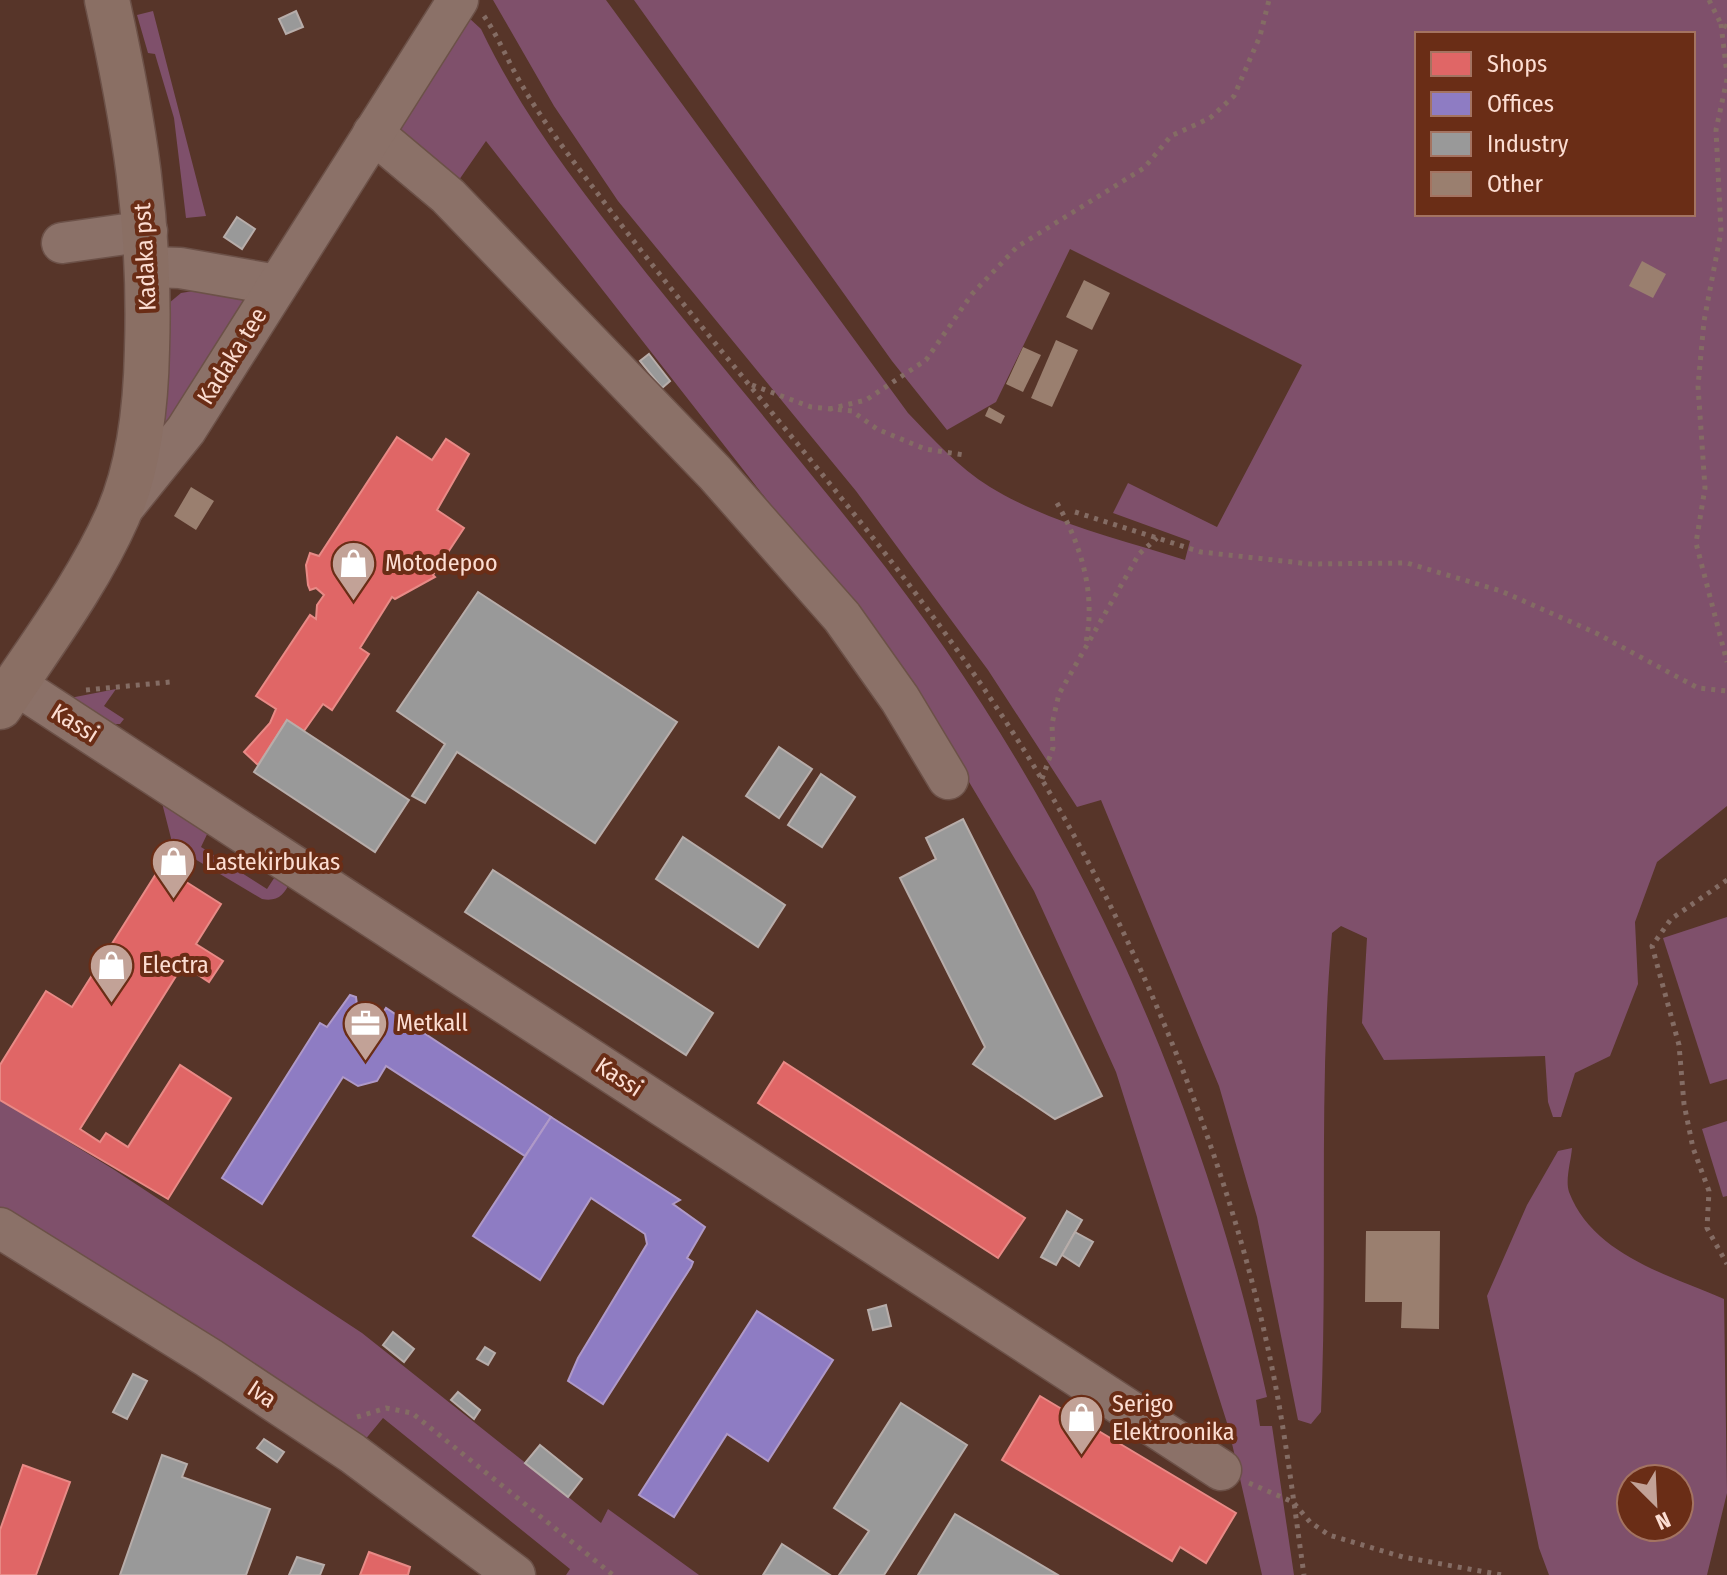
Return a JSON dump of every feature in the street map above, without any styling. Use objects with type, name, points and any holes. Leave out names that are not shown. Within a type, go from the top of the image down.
[{"type":"main road","name":"Kadaka pst","points":[[107,0],[131,105],[148,249],[146,388],[136,454],[118,514]]},
{"type":"main road","name":"Kadaka tee","points":[[8,685],[76,592],[118,514]]},
{"type":"street","name":"Kadaka tee","points":[[118,514],[186,430],[458,0]]},
{"type":"street","points":[[373,133],[448,196],[725,484],[842,617],[900,699],[948,779]]},
{"type":"street","points":[[62,243],[148,249],[180,268],[277,285]]},
{"type":"street","name":"Kassi","points":[[8,685],[1221,1470]]},
{"type":"street","name":"Iva","points":[[0,1228],[352,1453],[515,1575]]},
{"type":"path","points":[[829,409],[866,400],[926,360],[972,294],[1017,247],[1144,168],[1171,136],[1210,118],[1234,96],[1260,36],[1269,0]]},
{"type":"path","points":[[1709,0],[1724,26],[1727,76],[1716,130],[1721,232],[1704,321],[1698,386],[1705,488],[1696,543],[1727,662]]},
{"type":"path","points":[[750,384],[799,403],[852,411],[877,429],[925,449],[964,455]]},
{"type":"path","points":[[1057,503],[1074,537],[1084,571],[1090,602],[1085,647]]},
{"type":"path","points":[[1075,512],[1201,552],[1310,564],[1407,563],[1501,591],[1596,633],[1698,688],[1727,691]]},
{"type":"path","points":[[1042,779],[1053,748],[1052,724],[1059,694],[1139,554],[1157,538]]},
{"type":"path","points":[[71,691],[170,682]]},
{"type":"path","points":[[1727,880],[1671,919],[1652,946],[1679,1045],[1684,1104],[1693,1148],[1709,1191],[1707,1228],[1727,1264]]},
{"type":"path","points":[[313,1428],[386,1408],[412,1413],[613,1575]]},
{"type":"path","points":[[1221,1470],[1293,1502],[1310,1522],[1329,1535],[1403,1557],[1502,1575]]},
{"type":"shaded area","points":[[493,0],[606,0],[908,413],[946,452],[990,487],[1036,511],[1185,560],[1190,541],[1113,513],[1128,483],[1217,527],[1302,365],[1070,249],[996,402],[947,430],[892,361],[634,0],[1727,0],[1727,806],[1657,862],[1635,922],[1638,984],[1610,1056],[1575,1073],[1561,1117],[1553,1117],[1548,1102],[1545,1056],[1384,1060],[1362,1023],[1367,938],[1341,926],[1332,933],[1325,1052],[1321,1412],[1311,1424],[1298,1420],[1257,1217],[1219,1086],[1101,800],[1077,807],[988,670],[856,491],[618,201],[554,106]]},
{"type":"shaded area","points":[[153,11],[206,216],[186,218],[174,118],[155,54],[148,53],[137,15]]},
{"type":"shaded area","points":[[468,17],[481,29],[517,95],[579,186],[865,541],[936,637],[1002,736],[1062,839],[1116,946],[1163,1055],[1204,1167],[1239,1281],[1267,1397],[1256,1400],[1260,1426],[1272,1426],[1294,1575],[1262,1575],[1228,1426],[1116,1072],[1034,891],[950,750],[814,560],[486,141],[452,190],[395,130]]},
{"type":"shaded area","points":[[199,290],[241,298],[244,305],[172,425],[161,427],[169,303],[181,293]]},
{"type":"shaded area","points":[[116,689],[104,706],[124,719],[120,724],[102,724],[70,698]]},
{"type":"shaded area","points":[[160,795],[211,826],[201,847],[267,889],[280,869],[290,881],[283,894],[262,899],[173,846]]},
{"type":"shaded area","points":[[1727,917],[1727,1079],[1710,1084],[1663,938]]},
{"type":"shaded area","points":[[0,1100],[113,1169],[362,1333],[601,1523],[608,1509],[699,1575],[566,1575],[570,1569],[383,1418],[364,1441],[0,1212]]},
{"type":"shaded area","points":[[1727,1121],[1727,1196],[1723,1197],[1702,1129]]},
{"type":"shaded area","points":[[1572,1148],[1569,1192],[1580,1214],[1596,1232],[1635,1260],[1724,1299],[1727,1493],[1707,1575],[1549,1575],[1539,1548],[1487,1296],[1527,1205],[1558,1151]]},
{"type":"building: Shops","name":"Motodepoo","points":[[397,437],[432,460],[446,439],[469,454],[437,510],[464,528],[433,575],[435,577],[395,599],[392,597],[360,648],[369,654],[332,710],[323,704],[304,731],[287,720],[258,765],[244,752],[270,723],[276,709],[256,696],[310,615],[316,619],[317,605],[324,595],[316,588],[310,590],[308,585],[306,565],[310,553],[319,556]]},
{"type":"building: Shops","points":[[161,866],[221,904],[196,944],[223,961],[209,982],[183,965],[80,1129],[100,1142],[106,1133],[128,1147],[180,1065],[231,1098],[168,1199],[0,1100],[0,1065],[46,991],[72,1007]]},
{"type":"building: Shops","points":[[784,1062],[1025,1218],[998,1258],[758,1103]]},
{"type":"building: Shops","points":[[1040,1396],[1236,1513],[1206,1563],[1180,1547],[1172,1561],[1002,1460]]},
{"type":"building: Shops","points":[[23,1465],[70,1482],[36,1575],[0,1575],[0,1530]]},
{"type":"building: Shops","points":[[369,1552],[410,1567],[408,1575],[360,1575]]},
{"type":"building: Offices","points":[[350,995],[356,997],[357,1005],[364,1003],[382,1014],[386,1008],[551,1117],[525,1156],[386,1066],[377,1081],[358,1086],[343,1077],[262,1204],[222,1178],[320,1023],[327,1027]]},
{"type":"building: Offices","points":[[551,1117],[680,1200],[673,1204],[705,1227],[687,1258],[693,1262],[691,1267],[603,1404],[568,1381],[578,1358],[647,1244],[645,1234],[591,1198],[540,1280],[473,1236]]},
{"type":"building: Offices","points":[[757,1311],[833,1360],[768,1461],[727,1434],[674,1517],[639,1495]]},
{"type":"building: Industry","points":[[296,11],[303,27],[286,34],[279,19]]},
{"type":"building: Industry","points":[[237,217],[255,229],[242,249],[224,237]]},
{"type":"building: Industry","points":[[649,354],[670,381],[662,388],[640,361]]},
{"type":"building: Industry","points":[[478,592],[677,722],[595,843],[457,752],[425,803],[412,796],[445,744],[397,711]]},
{"type":"building: Industry","points":[[287,720],[409,800],[375,852],[254,772]]},
{"type":"building: Industry","points":[[779,747],[812,769],[779,818],[746,796]]},
{"type":"building: Industry","points":[[821,774],[855,797],[822,847],[788,825]]},
{"type":"building: Industry","points":[[963,819],[1102,1096],[1055,1119],[973,1064],[985,1047],[900,878],[936,859],[926,838]]},
{"type":"building: Industry","points":[[683,837],[785,905],[758,947],[656,879]]},
{"type":"building: Industry","points":[[493,870],[713,1013],[686,1055],[465,912]]},
{"type":"building: Industry","points":[[1067,1211],[1082,1220],[1056,1265],[1041,1257]]},
{"type":"building: Industry","points":[[1075,1232],[1093,1242],[1079,1266],[1062,1255]]},
{"type":"building: Industry","points":[[886,1305],[891,1326],[873,1330],[868,1310]]},
{"type":"building: Industry","points":[[393,1332],[414,1349],[404,1362],[383,1345]]},
{"type":"building: Industry","points":[[485,1347],[495,1353],[488,1365],[477,1359]]},
{"type":"building: Industry","points":[[133,1374],[147,1381],[127,1419],[113,1412]]},
{"type":"building: Industry","points":[[458,1392],[480,1410],[474,1419],[451,1400]]},
{"type":"building: Industry","points":[[901,1403],[967,1445],[884,1575],[839,1575],[869,1531],[834,1508]]},
{"type":"building: Industry","points":[[264,1439],[284,1452],[277,1462],[257,1448]]},
{"type":"building: Industry","points":[[540,1445],[582,1479],[568,1497],[525,1463]]},
{"type":"building: Industry","points":[[162,1455],[187,1464],[182,1477],[270,1509],[246,1575],[120,1575]]},
{"type":"building: Industry","points":[[955,1514],[1058,1575],[918,1575]]},
{"type":"building: Industry","points":[[782,1544],[830,1575],[763,1575]]},
{"type":"building: Industry","points":[[297,1557],[324,1565],[320,1575],[289,1575]]},
{"type":"building: Other","points":[[1642,261],[1666,274],[1653,298],[1629,286]]},
{"type":"building: Other","points":[[1084,280],[1110,293],[1092,330],[1066,317]]},
{"type":"building: Other","points":[[1056,340],[1078,350],[1052,407],[1031,398]]},
{"type":"building: Other","points":[[1023,347],[1041,355],[1023,392],[1006,384]]},
{"type":"building: Other","points":[[989,407],[1005,416],[1001,424],[985,416]]},
{"type":"building: Other","points":[[191,487],[214,501],[196,530],[174,516]]},
{"type":"building: Other","points":[[1366,1231],[1440,1231],[1439,1329],[1401,1328],[1402,1302],[1365,1302]]},
{"type":"place","name":"Motodepoo","points":[[354,602]]},
{"type":"place","name":"Lastekirbukas","points":[[174,901]]},
{"type":"place","name":"Electra","points":[[111,1004]]},
{"type":"place","name":"Metkall","points":[[365,1062]]},
{"type":"place","name":"Serigo Elektroonika","points":[[1081,1457]]}]
